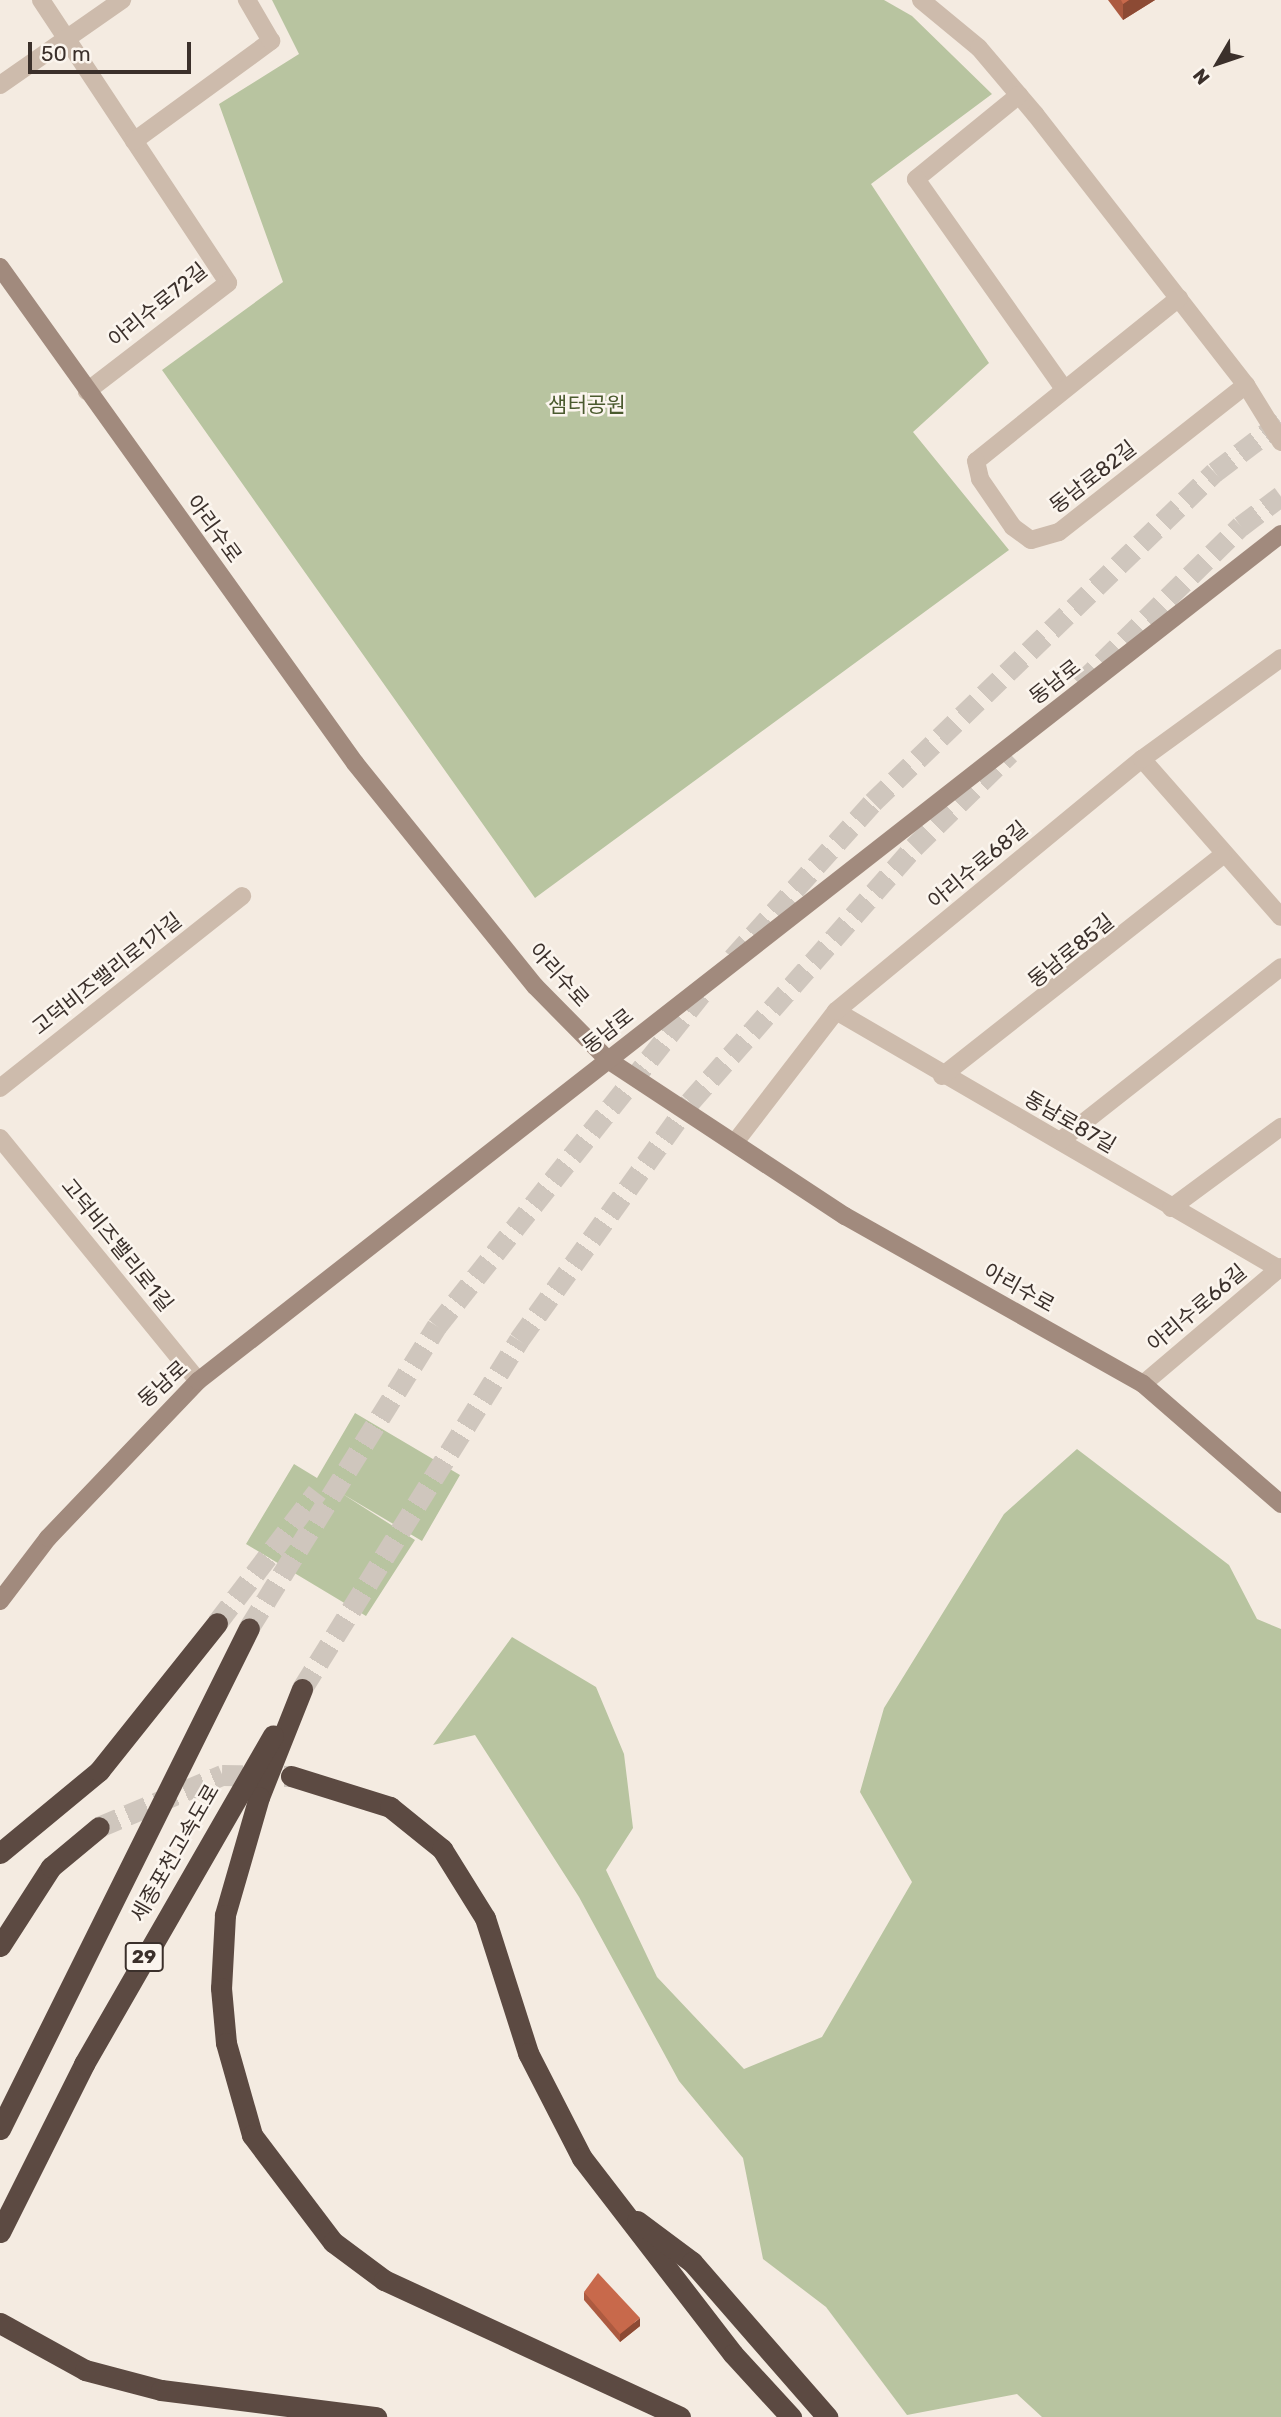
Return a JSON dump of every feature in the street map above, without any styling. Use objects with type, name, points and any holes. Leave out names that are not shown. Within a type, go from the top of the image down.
[{"type":"highway","points":[[0,1853],[99,1771],[217,1623]]},
{"type":"highway","name":"세종포천고속도로","points":[[0,2130],[248,1628]]},
{"type":"highway","name":"세종포천고속도로","points":[[0,2232],[91,2053],[302,1689],[259,1797],[225,1915],[226,2043],[252,2135],[325,2233],[384,2280],[680,2417]]},
{"type":"highway","points":[[291,1776],[390,1807],[442,1849],[485,1918],[528,2053],[583,2158],[617,2206],[791,2417]]},
{"type":"highway","points":[[0,1946],[51,1867],[99,1827]]},
{"type":"highway","points":[[617,2206],[692,2262],[827,2417]]},
{"type":"highway","points":[[0,2323],[85,2370],[161,2390],[376,2417]]},
{"type":"main road","name":"아리수로","points":[[0,267],[355,763],[535,986],[608,1060],[736,1141],[845,1216],[1143,1384],[1281,1504]]},
{"type":"main road","name":"동남로","points":[[0,1601],[48,1538],[198,1381],[1281,534]]},
{"type":"street","name":"아리수로72길","points":[[41,0],[228,284],[87,391]]},
{"type":"street","points":[[0,85],[122,0]]},
{"type":"street","points":[[134,141],[271,41],[247,0]]},
{"type":"street","points":[[921,0],[946,15],[1019,95],[1246,385],[1281,442]]},
{"type":"street","points":[[1019,95],[916,179],[1064,390]]},
{"type":"street","name":"동남로82길","points":[[1179,298],[976,461],[980,479],[1013,527],[1031,540],[1059,532],[1246,385]]},
{"type":"street","name":"아리수로68길","points":[[736,1141],[836,1012],[1142,759],[1277,668]]},
{"type":"street","points":[[1142,759],[1223,855],[1281,917]]},
{"type":"street","name":"동남로85길","points":[[942,1076],[1055,994],[1223,855]]},
{"type":"street","name":"고덕비즈밸리로1가길","points":[[0,1088],[242,896]]},
{"type":"street","points":[[1060,1141],[1281,967]]},
{"type":"street","name":"동남로87길","points":[[836,1012],[942,1076],[1280,1268]]},
{"type":"street","points":[[1171,1208],[1281,1127]]},
{"type":"street","name":"고덕비즈밸리로1길","points":[[0,1138],[198,1381]]},
{"type":"street","name":"아리수로66길","points":[[1143,1384],[1280,1268]]},
{"type":"green space","name":"샘터공원","points":[[272,0],[884,0],[912,16],[992,94],[871,184],[989,363],[913,432],[1009,550],[535,898],[162,370],[283,282],[219,104],[299,54]]},
{"type":"green space","points":[[355,1413],[460,1475],[422,1541],[341,1493],[415,1540],[366,1616],[246,1544],[294,1464],[317,1478]]},
{"type":"green space","points":[[1077,1449],[1229,1565],[1257,1619],[1281,1629],[1281,2417],[1042,2417],[1017,2394],[907,2415],[826,2307],[763,2259],[743,2158],[679,2081],[579,1897],[475,1735],[433,1745],[512,1637],[596,1687],[624,1754],[633,1828],[606,1870],[657,1977],[744,2069],[822,2037],[912,1882],[860,1792],[884,1708],[1004,1514]]},
{"type":"building","points":[[598,2273],[640,2318],[620,2334],[584,2292]]},
{"type":"tunnel","points":[[733,958],[873,802],[1215,472],[1281,422]]},
{"type":"tunnel","points":[[1080,684],[1241,526],[1281,496]]},
{"type":"tunnel","points":[[302,1689],[519,1340],[690,1102],[914,847],[1010,753]]},
{"type":"tunnel","points":[[249,1628],[437,1326],[704,990]]},
{"type":"tunnel","points":[[217,1623],[317,1492]]},
{"type":"tunnel","points":[[99,1827],[222,1775],[291,1776]]}]
